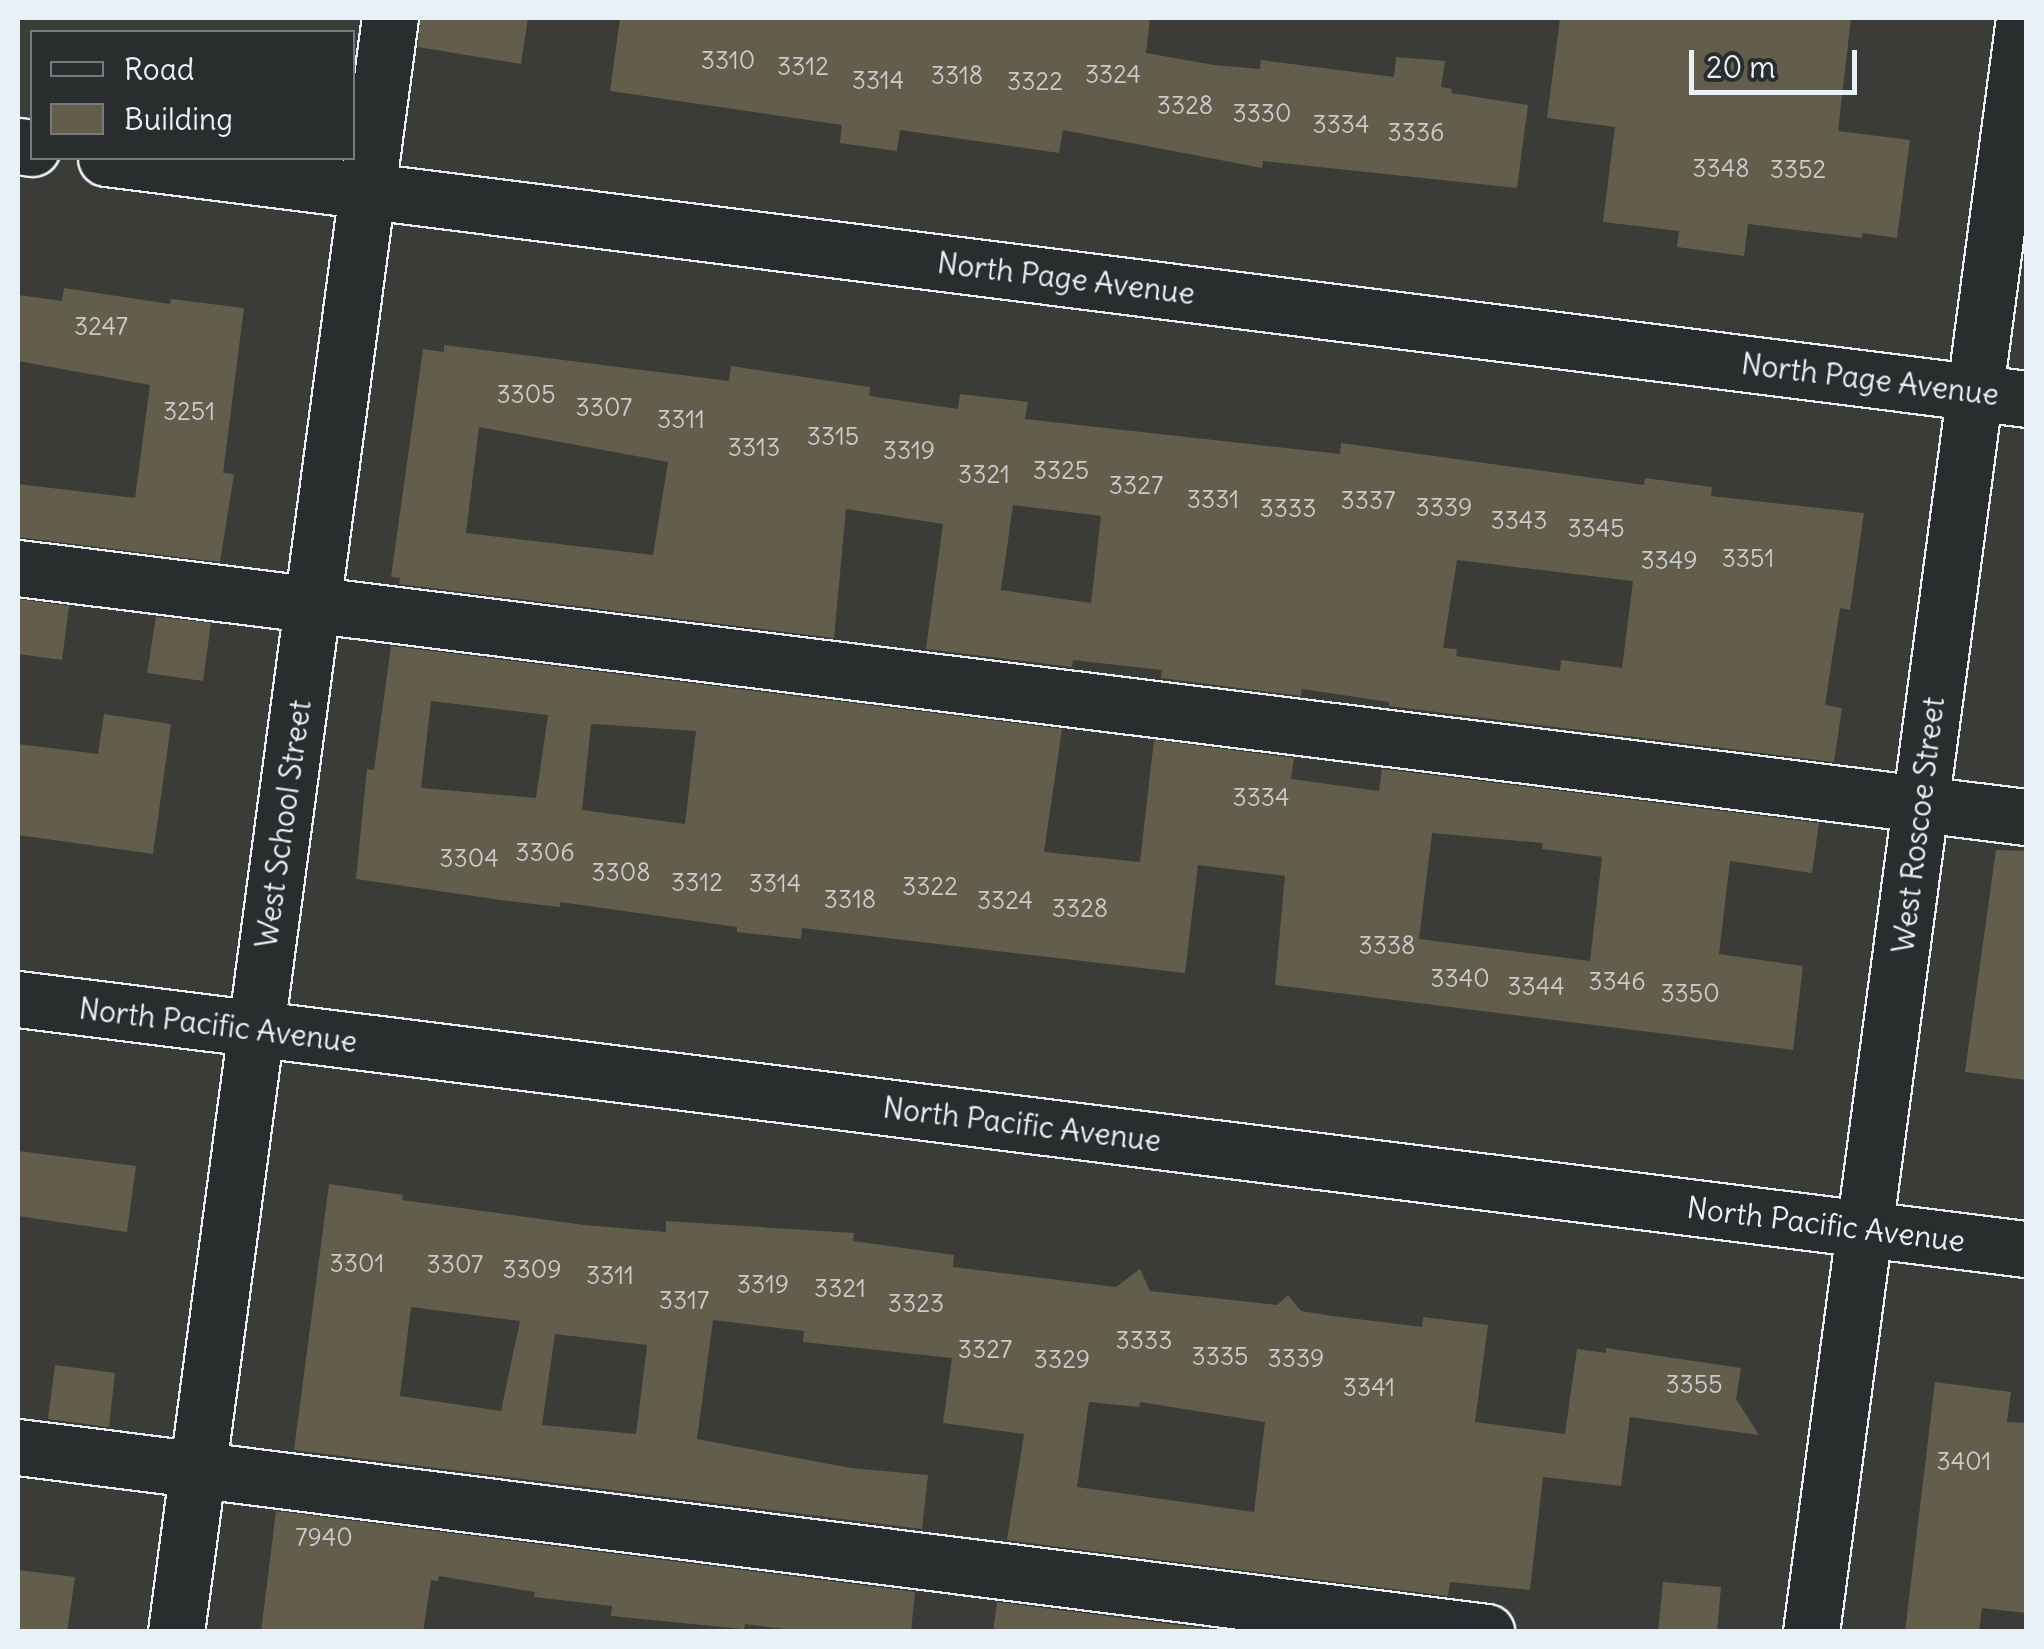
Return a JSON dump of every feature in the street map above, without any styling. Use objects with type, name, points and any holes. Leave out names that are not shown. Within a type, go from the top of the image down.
[{"type":"street","name":"West School Street","points":[[176,1632],[390,18]]},
{"type":"street","name":"West Roscoe Street","points":[[1811,1632],[1920,804],[2000,396],[2024,18]]},
{"type":"street","name":"North Page Avenue","points":[[122,160],[2000,396]]},
{"type":"street","points":[[18,568],[2026,817]]},
{"type":"street","name":"North Pacific Avenue","points":[[18,1000],[2026,1249]]},
{"type":"street","points":[[18,1447],[1486,1632]]},
{"type":"building","points":[[420,18],[528,18],[521,64],[418,47]]},
{"type":"building","points":[[620,18],[1150,18],[1146,53],[1214,65],[1260,69],[1261,60],[1394,77],[1396,57],[1445,61],[1441,87],[1452,89],[1451,93],[1528,105],[1517,188],[1263,161],[1262,168],[1063,130],[1059,153],[900,130],[897,151],[840,143],[842,125],[610,91]]},
{"type":"building","points":[[1560,18],[1851,18],[1838,131],[1910,140],[1897,238],[1863,233],[1862,238],[1748,224],[1744,256],[1677,247],[1679,231],[1603,222],[1615,127],[1547,118]]},
{"type":"building","points":[[64,288],[170,304],[171,299],[244,308],[223,473],[234,474],[220,562],[18,537],[18,484],[135,498],[150,385],[18,361],[18,295],[62,301]]},
{"type":"building","points":[[444,345],[729,381],[731,366],[870,387],[869,396],[958,409],[960,394],[1028,402],[1025,419],[1340,454],[1341,443],[1644,485],[1645,478],[1712,487],[1711,496],[1864,513],[1850,610],[1840,608],[1825,705],[1842,708],[1834,762],[1389,706],[1389,702],[1302,689],[1301,696],[1161,678],[1162,670],[1073,660],[1072,667],[926,649],[943,524],[846,509],[834,638],[399,584],[400,578],[391,577],[423,349],[444,352]],"holes":[[[479,427],[668,462],[653,555],[466,533]],[[1013,505],[1101,516],[1091,603],[1001,590]],[[1457,560],[1633,581],[1622,668],[1561,660],[1560,671],[1456,656],[1457,649],[1443,648]]]},
{"type":"building","points":[[18,599],[69,606],[62,660],[18,654]]},
{"type":"building","points":[[156,617],[211,623],[203,681],[147,673]]},
{"type":"building","points":[[391,646],[1062,729],[1044,852],[1140,862],[1154,740],[1294,758],[1291,779],[1379,791],[1382,769],[1819,823],[1812,873],[1730,861],[1719,954],[1803,966],[1793,1050],[1275,985],[1285,876],[1198,865],[1185,973],[802,928],[801,939],[737,932],[737,927],[560,902],[560,907],[356,879],[367,769],[374,770]],"holes":[[[431,701],[548,715],[536,798],[421,788]],[[591,725],[696,731],[685,824],[582,810]],[[1432,833],[1543,843],[1542,849],[1602,857],[1590,961],[1419,939]]]},
{"type":"building","points":[[104,714],[171,724],[153,854],[18,835],[18,744],[98,754]]},
{"type":"building","points":[[1996,850],[2026,851],[2026,1080],[1965,1072]]},
{"type":"building","points":[[18,1151],[136,1166],[127,1232],[18,1216]]},
{"type":"building","points":[[329,1184],[403,1195],[402,1200],[584,1225],[666,1232],[666,1221],[854,1233],[853,1241],[954,1255],[953,1267],[1116,1287],[1140,1269],[1150,1291],[1277,1305],[1288,1295],[1301,1311],[1333,1316],[1422,1327],[1423,1317],[1488,1325],[1475,1422],[1565,1434],[1577,1349],[1606,1353],[1606,1348],[1741,1368],[1736,1399],[1759,1435],[1630,1417],[1621,1486],[1543,1477],[1530,1590],[1450,1582],[1448,1596],[1007,1540],[1024,1434],[943,1423],[952,1358],[803,1342],[804,1331],[713,1320],[697,1439],[850,1468],[928,1475],[922,1529],[294,1450]],"holes":[[[411,1307],[520,1321],[501,1411],[400,1396]],[[555,1334],[647,1345],[636,1434],[542,1425]],[[1089,1402],[1139,1407],[1140,1402],[1265,1422],[1254,1512],[1077,1487]]]},
{"type":"building","points":[[55,1365],[115,1373],[109,1427],[48,1419]]},
{"type":"building","points":[[1935,1382],[2011,1392],[2007,1422],[2026,1423],[2026,1613],[1982,1608],[1979,1632],[1905,1632]]},
{"type":"building","points":[[276,1511],[915,1592],[911,1632],[809,1632],[745,1624],[744,1629],[611,1616],[612,1606],[534,1597],[535,1592],[439,1576],[438,1581],[431,1580],[423,1632],[261,1632]]},
{"type":"building","points":[[18,1570],[75,1577],[67,1632],[18,1632]]},
{"type":"building","points":[[1663,1582],[1721,1587],[1717,1632],[1658,1632]]},
{"type":"building","points":[[997,1602],[1232,1632],[993,1632]]}]
